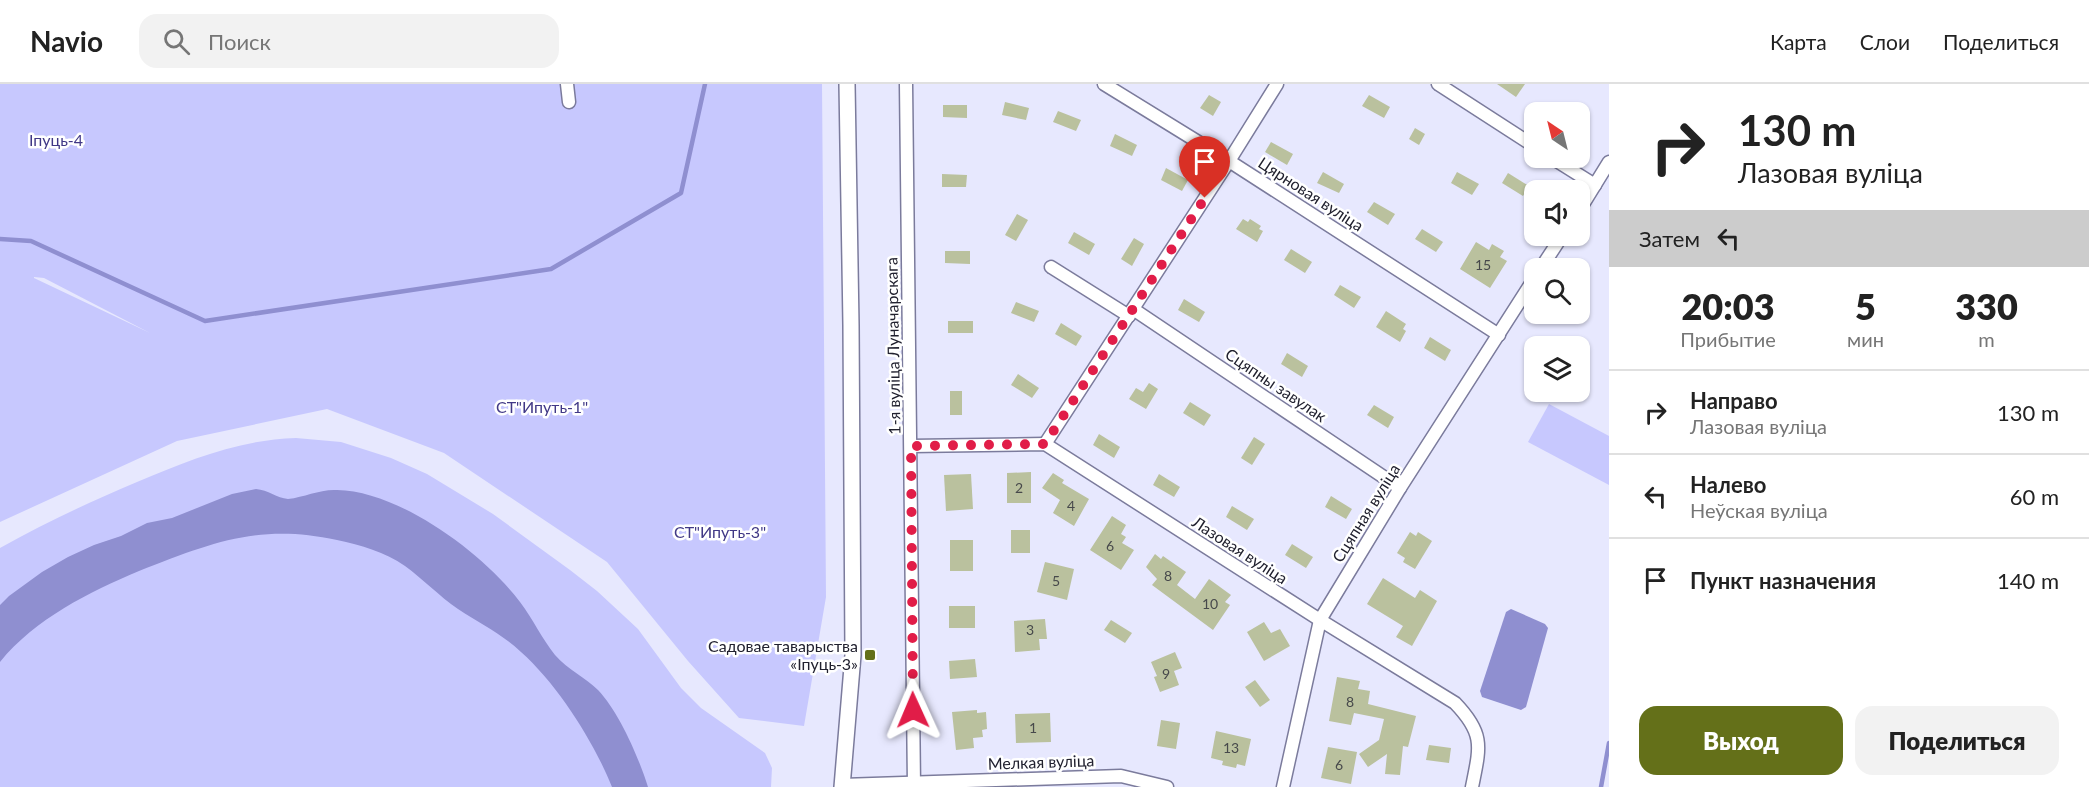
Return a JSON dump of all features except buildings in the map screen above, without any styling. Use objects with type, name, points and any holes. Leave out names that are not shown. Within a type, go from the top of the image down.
[{"type":"street","points":[[567,84],[569,102]]},
{"type":"street","points":[[842,786],[853,655],[847,84]]},
{"type":"street","name":"1-я вуліца Луначарскага","points":[[906,84],[914,785]]},
{"type":"street","name":"Цярновая вуліца","points":[[1104,84],[1229,161],[1499,335]]},
{"type":"street","points":[[911,446],[1045,444],[1277,84]]},
{"type":"street","points":[[1438,84],[1524,140]]},
{"type":"street","points":[[1590,192],[1609,162]]},
{"type":"street","points":[[1568,168],[1594,185]]},
{"type":"street","name":"Сцяпны завулак","points":[[1051,267],[1131,313],[1400,488]]},
{"type":"street","name":"Сцяпная вуліца","points":[[1283,787],[1320,620],[1400,488],[1524,295]]},
{"type":"street","name":"Лазовая вуліца","points":[[1045,444],[1320,620],[1455,703],[1469,718],[1476,732],[1478,746],[1472,787]]},
{"type":"street","name":"Мелкая вуліца","points":[[842,786],[1121,776],[1167,787]]},
{"type":"green space","points":[[0,84],[822,84],[826,597],[804,726],[739,718],[688,661],[607,562],[444,453],[327,409],[177,441],[0,522]],"holes":[[[34,277],[44,278],[150,333]]]},
{"type":"green space","points":[[1549,404],[1609,436],[1609,485],[1528,442]]},
{"type":"green space","points":[[296,438],[341,442],[391,458],[427,474],[493,514],[570,570],[597,591],[638,629],[681,688],[701,708],[765,753],[772,768],[771,787],[0,787],[0,548],[85,505],[195,459],[234,447]]},
{"type":"shaded area","points":[[256,489],[288,499],[331,490],[361,493],[387,501],[413,513],[439,528],[463,546],[504,583],[525,609],[555,655],[593,685],[606,699],[628,736],[648,787],[612,787],[574,715],[535,665],[514,646],[451,604],[397,561],[355,544],[337,540],[309,535],[259,535],[213,544],[189,552],[120,579],[64,608],[29,633],[0,662],[0,605],[42,572],[68,557],[147,523],[172,518],[232,494]]},
{"type":"shaded area","points":[[1511,609],[1545,624],[1548,628],[1526,707],[1521,710],[1482,697],[1480,691],[1506,612]]},
{"type":"waterway","points":[[0,239],[31,241],[205,321],[551,269],[681,193],[705,84]]},
{"type":"waterway","points":[[1601,787],[1609,743]]},
{"type":"place","name":"Садовае таварыства «Іпуць-3»","points":[[870,655]]},
{"type":"route","points":[[913,710],[911,446],[1045,444],[1205,198]]},
{"type":"park label","name":"Іпуць-4","points":[[56,140]]},
{"type":"park label","name":"СТ\"Ипуть-1\"","points":[[542,407]]},
{"type":"park label","name":"СТ\"Ипуть-3\"","points":[[720,532]]}]
